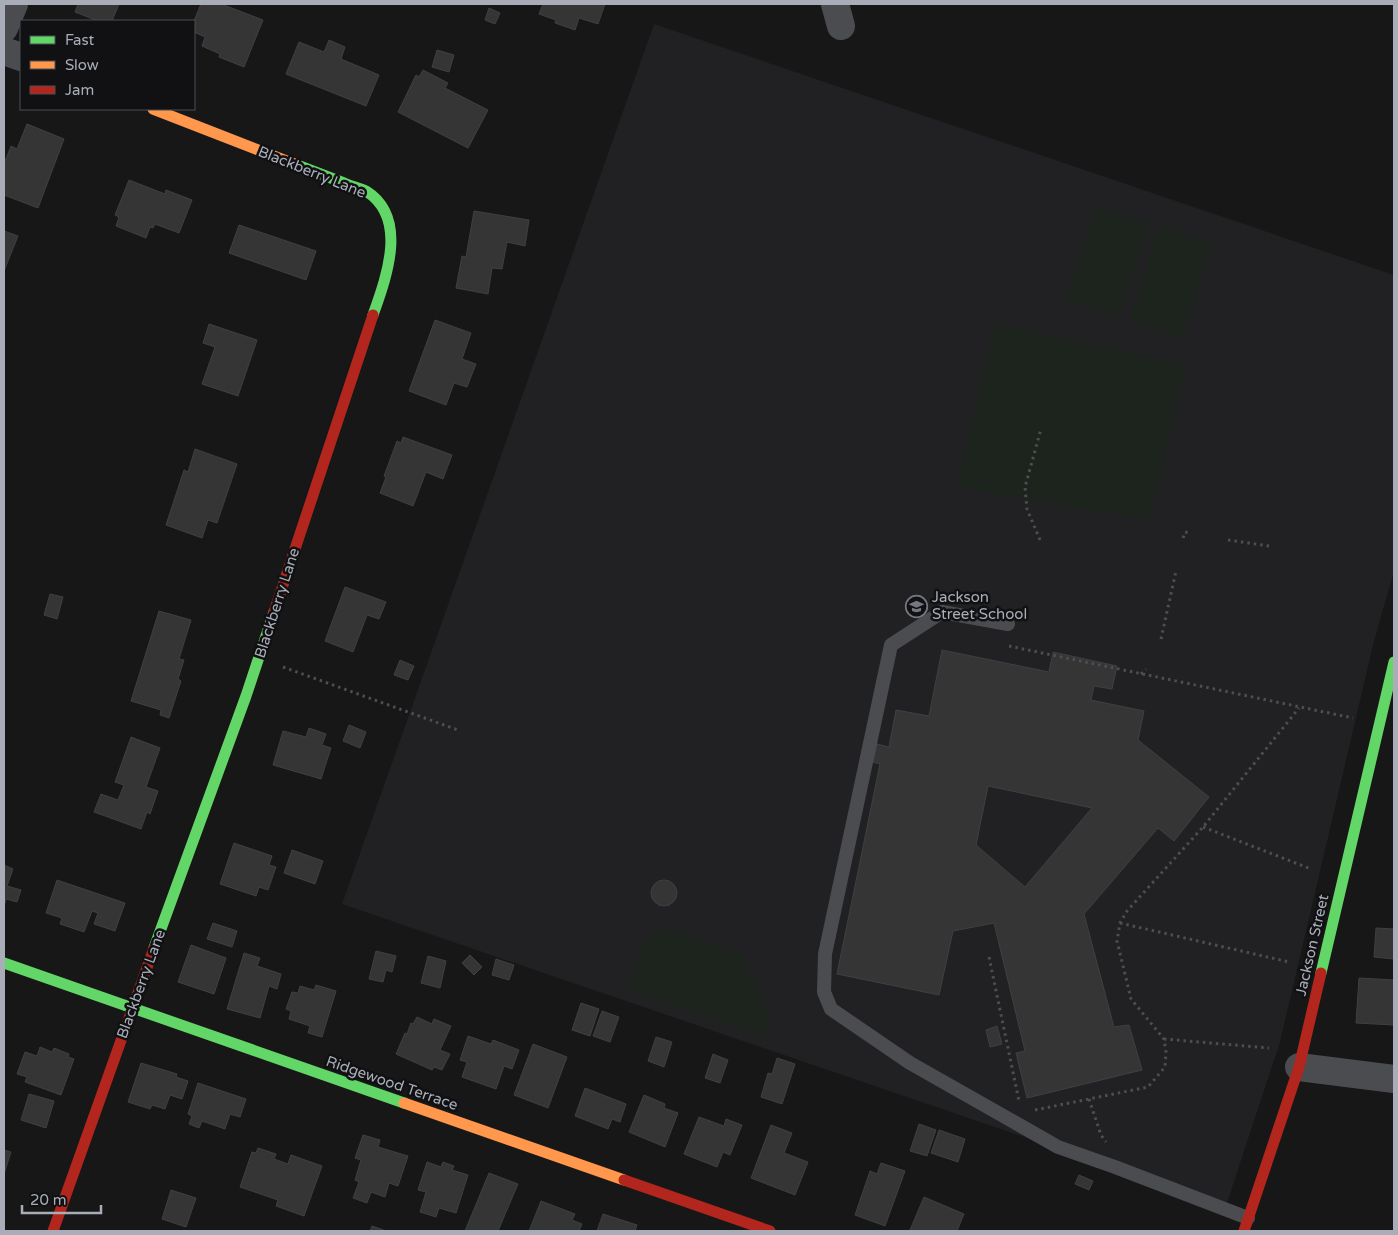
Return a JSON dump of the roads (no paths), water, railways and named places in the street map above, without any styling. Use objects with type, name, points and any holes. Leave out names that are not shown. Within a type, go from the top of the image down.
[{"type":"street","points":[[4,28],[14,4]]},
{"type":"street","points":[[4,51],[20,58]]},
{"type":"street","name":"Blackberry Lane","points":[[53,1231],[259,659],[386,274],[390,233],[388,218],[380,204],[364,191],[155,110]]},
{"type":"street","name":"Jackson Street","points":[[1246,1225],[1299,1067],[1394,662]]},
{"type":"street","name":"Ridgewood Terrace","points":[[4,963],[770,1231]]},
{"type":"street","points":[[1299,1067],[1394,1078]]},
{"type":"lane","points":[[1008,624],[942,612],[891,645],[825,954],[824,992],[831,1009],[910,1063],[1058,1147],[1115,1167],[1246,1225]]},
{"type":"place","name":"Jackson Street School","points":[[916,606]]}]
